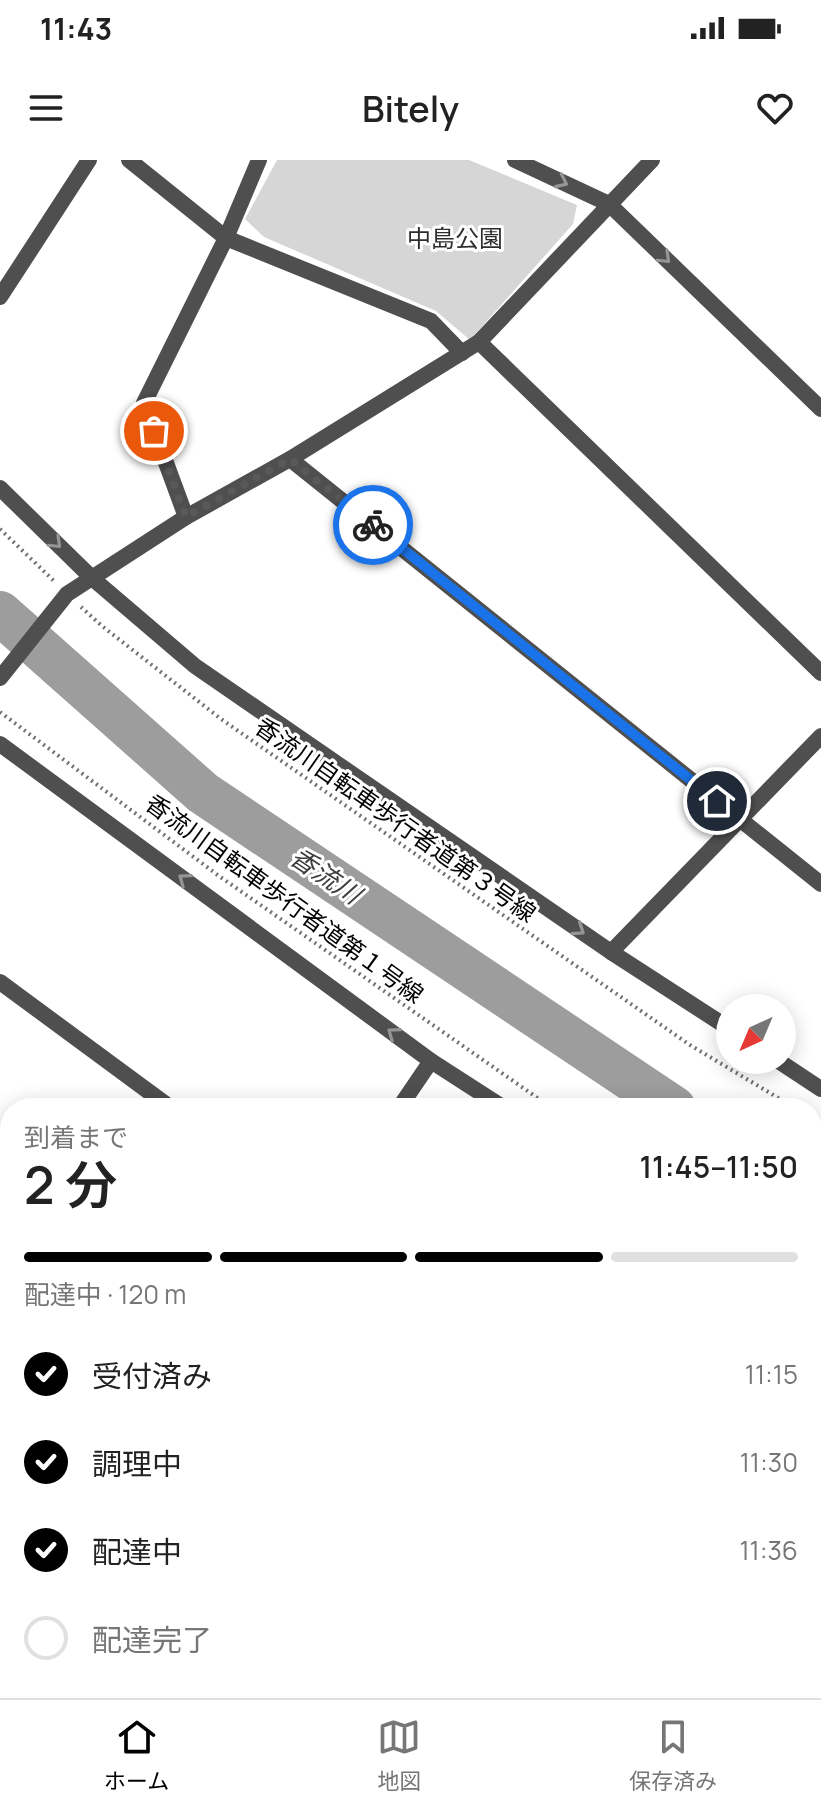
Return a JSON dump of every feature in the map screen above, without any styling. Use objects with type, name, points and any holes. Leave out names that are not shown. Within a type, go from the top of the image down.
[{"type":"street","points":[[0,297],[89,160]]},
{"type":"street","points":[[129,160],[226,238],[431,321],[462,353]]},
{"type":"street","points":[[186,517],[144,403],[226,238],[259,160]]},
{"type":"street","points":[[515,160],[609,204],[821,409]]},
{"type":"street","points":[[0,678],[64,598],[92,578],[186,517],[290,459],[479,342],[652,160]]},
{"type":"street","points":[[479,342],[821,673]]},
{"type":"street","points":[[290,459],[821,884]]},
{"type":"street","points":[[0,488],[92,578],[195,666],[611,952],[716,1020]]},
{"type":"street","points":[[611,952],[821,736]]},
{"type":"street","points":[[0,744],[431,1061],[488,1098]]},
{"type":"street","points":[[0,982],[157,1098]]},
{"type":"street","points":[[406,1098],[431,1061]]},
{"type":"street","points":[[796,1073],[821,1089]]},
{"type":"path","name":"香流川自転車歩行者道第３号線","points":[[0,529],[64,598],[221,719],[690,1045],[778,1098]]},
{"type":"path","name":"香流川自転車歩行者道第１号線","points":[[0,712],[219,876],[538,1098]]},
{"type":"green space","name":"中島公園","points":[[277,160],[469,160],[577,205],[573,224],[470,340],[436,311],[264,237],[245,219]]},
{"type":"waterway","name":"香流川","points":[[0,613],[203,793],[659,1098]]},
{"type":"way so far","points":[[154,431],[186,517],[290,459],[373,525]]},
{"type":"route","points":[[373,525],[717,801]]}]
